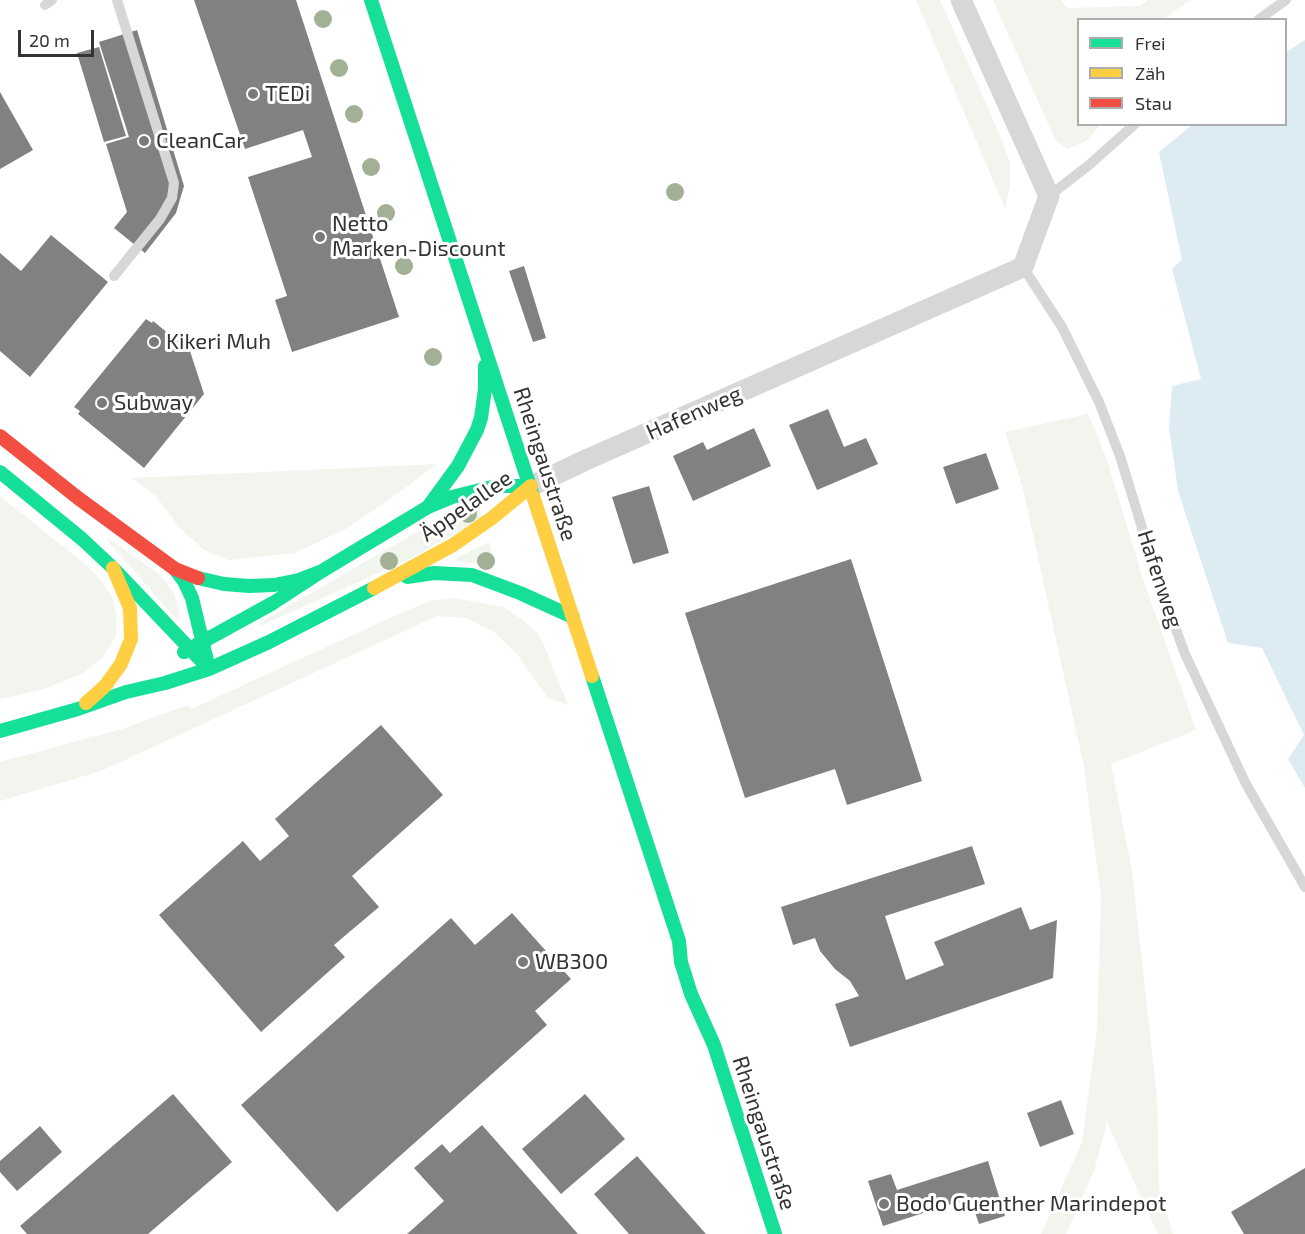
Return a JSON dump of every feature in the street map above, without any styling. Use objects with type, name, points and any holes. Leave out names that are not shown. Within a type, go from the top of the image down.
[{"type":"main road","name":"Rheingaustraße","points":[[371,0],[679,941],[697,972],[710,1016],[714,1045],[775,1234]]},
{"type":"main road","points":[[428,507],[465,455],[481,418],[485,389],[484,346]]},
{"type":"main road","name":"Äppelallee","points":[[0,436],[78,498],[148,547],[175,569],[207,580],[249,586],[290,581],[322,571],[428,507],[452,497],[492,486],[531,486]]},
{"type":"main road","points":[[0,472],[82,539],[113,568],[209,669]]},
{"type":"main road","name":"Äppelallee","points":[[126,692],[209,669],[269,642],[390,580],[480,527],[531,486]]},
{"type":"main road","points":[[78,709],[96,695],[113,675],[124,658],[131,639],[130,608],[113,568]]},
{"type":"main road","points":[[175,569],[192,598],[209,669]]},
{"type":"main road","points":[[0,731],[78,709],[126,692],[189,649],[273,603],[322,571]]},
{"type":"main road","points":[[390,580],[434,573],[472,575],[520,593],[573,617]]},
{"type":"street","points":[[961,0],[1049,196],[1023,267]]},
{"type":"street","name":"Hafenweg","points":[[531,486],[1023,267]]},
{"type":"lane","points":[[114,276],[160,219],[172,198],[174,183],[117,0]]},
{"type":"lane","points":[[1261,18],[1286,0]]},
{"type":"lane","points":[[1049,196],[1089,165],[1133,126]]},
{"type":"lane","name":"Hafenweg","points":[[1023,267],[1062,327],[1100,402],[1120,456],[1159,583],[1185,654],[1246,784],[1305,887]]},
{"type":"shaded area","points":[[916,0],[940,0],[1002,140],[1010,163],[1010,185],[1005,208]]},
{"type":"shaded area","points":[[993,0],[1060,0],[1068,8],[1141,6],[1148,0],[1190,0],[1165,18],[1077,18],[1077,126],[1099,126],[1086,141],[1067,149],[1055,139]]},
{"type":"shaded area","points":[[1305,40],[1305,788],[1288,759],[1304,735],[1262,648],[1228,643],[1178,491],[1169,427],[1172,386],[1201,379],[1172,269],[1182,260],[1159,152],[1191,126],[1287,126],[1287,51]]},
{"type":"shaded area","points":[[1088,414],[1106,457],[1143,579],[1196,730],[1111,764],[1132,871],[1157,1098],[1159,1188],[1173,1234],[1158,1234],[1107,1122],[1094,1171],[1066,1234],[1041,1234],[1082,1142],[1097,1030],[1101,897],[1084,767],[1023,489],[1005,432]]},
{"type":"shaded area","points":[[437,464],[344,530],[294,553],[229,560],[204,550],[179,527],[156,496],[132,478]]},
{"type":"shaded area","points":[[0,496],[90,568],[111,594],[116,613],[116,636],[103,657],[84,673],[41,690],[0,699]]},
{"type":"shaded area","points":[[477,500],[482,519],[405,561],[260,626],[259,623],[448,514]]},
{"type":"shaded area","points":[[108,538],[159,574],[174,593],[180,618],[177,620],[108,541]]},
{"type":"shaded area","points":[[489,542],[495,566],[456,561],[457,558]]},
{"type":"shaded area","points":[[453,598],[504,607],[538,634],[568,705],[548,698],[517,654],[493,631],[466,618],[437,616],[101,771],[0,801],[0,762],[122,729],[188,705],[191,709],[403,612],[430,601]]},
{"type":"building","points":[[194,0],[296,0],[399,317],[292,352],[275,300],[287,296],[248,177],[312,157],[303,130],[245,149]]},
{"type":"building","name":"CleanCar","points":[[137,30],[184,186],[176,213],[145,253],[114,228],[127,212],[106,144],[129,137],[99,42]]},
{"type":"building","points":[[99,47],[126,136],[104,142],[77,53]]},
{"type":"building","points":[[0,92],[33,150],[0,169]]},
{"type":"building","points":[[51,235],[108,282],[30,377],[0,351],[0,253],[21,271]]},
{"type":"building","points":[[524,266],[546,338],[533,342],[509,271]]},
{"type":"building","points":[[146,319],[152,323],[153,321],[190,351],[204,394],[144,468],[78,414],[80,411],[74,407]]},
{"type":"building","points":[[828,409],[844,447],[866,438],[878,464],[817,490],[789,425]]},
{"type":"building","points":[[754,428],[771,466],[693,501],[673,456],[703,442],[707,450]]},
{"type":"building","points":[[986,453],[999,489],[956,504],[943,467]]},
{"type":"building","points":[[649,486],[669,553],[633,564],[612,497]]},
{"type":"building","points":[[851,559],[922,781],[847,805],[835,769],[745,798],[685,613]]},
{"type":"building","points":[[381,725],[443,795],[352,876],[379,907],[334,945],[345,957],[261,1032],[159,915],[243,841],[260,861],[289,836],[275,819]]},
{"type":"building","points":[[972,846],[985,884],[885,916],[906,980],[944,965],[934,942],[1021,907],[1030,930],[1057,920],[1053,978],[850,1047],[835,1004],[859,996],[850,981],[835,969],[820,951],[815,938],[793,945],[781,907]]},
{"type":"building","points":[[512,913],[571,979],[535,1011],[547,1025],[337,1212],[241,1105],[451,918],[475,945]]},
{"type":"building","points":[[173,1094],[232,1162],[148,1234],[27,1234],[20,1226]]},
{"type":"building","points":[[585,1094],[625,1139],[561,1194],[522,1149]]},
{"type":"building","points":[[1061,1100],[1074,1134],[1040,1147],[1027,1113]]},
{"type":"building","points":[[482,1125],[578,1234],[407,1234],[444,1201],[414,1168],[442,1144],[450,1153]]},
{"type":"building","points":[[40,1126],[62,1152],[17,1191],[0,1172],[0,1161]]},
{"type":"building","points":[[637,1156],[706,1234],[629,1234],[594,1194]]},
{"type":"building","points":[[988,1161],[1005,1216],[979,1224],[970,1198],[883,1226],[868,1181],[891,1174],[897,1190]]},
{"type":"building","points":[[1305,1168],[1305,1234],[1244,1234],[1231,1212]]},
{"type":"traffic: fast","points":[[371,0],[533,496]]},
{"type":"traffic: fast","points":[[428,507],[458,466],[477,430],[485,389],[485,366]]},
{"type":"traffic: fast","points":[[0,472],[82,539],[113,568],[209,669],[269,642],[374,588]]},
{"type":"traffic: fast","points":[[198,578],[224,584],[249,586],[274,585],[299,580],[322,571],[428,507],[452,497],[496,486],[531,486]]},
{"type":"traffic: fast","points":[[0,731],[209,669],[192,598],[175,569]]},
{"type":"traffic: fast","points":[[184,652],[273,603],[322,571]]},
{"type":"traffic: fast","points":[[407,577],[434,573],[472,575],[520,593],[573,617]]},
{"type":"traffic: fast","points":[[592,676],[679,941],[681,962],[691,994],[714,1045],[775,1234]]},
{"type":"traffic: slow","points":[[374,588],[453,545],[492,518],[531,486]]},
{"type":"traffic: slow","points":[[533,496],[592,676]]},
{"type":"traffic: slow","points":[[86,703],[105,686],[121,664],[131,639],[130,608],[113,568]]},
{"type":"traffic: jam","points":[[0,436],[78,498],[175,569],[198,578]]},
{"type":"place","name":"TEDi","points":[[253,94]]},
{"type":"place","name":"CleanCar","points":[[144,141]]},
{"type":"place","name":"Netto Marken-Discount","points":[[320,237]]},
{"type":"place","name":"Kikeri Muh","points":[[154,342]]},
{"type":"place","name":"Subway","points":[[102,403]]},
{"type":"place","name":"WB300","points":[[523,962]]},
{"type":"place","name":"Bodo Guenther Marindepot","points":[[884,1204]]}]
